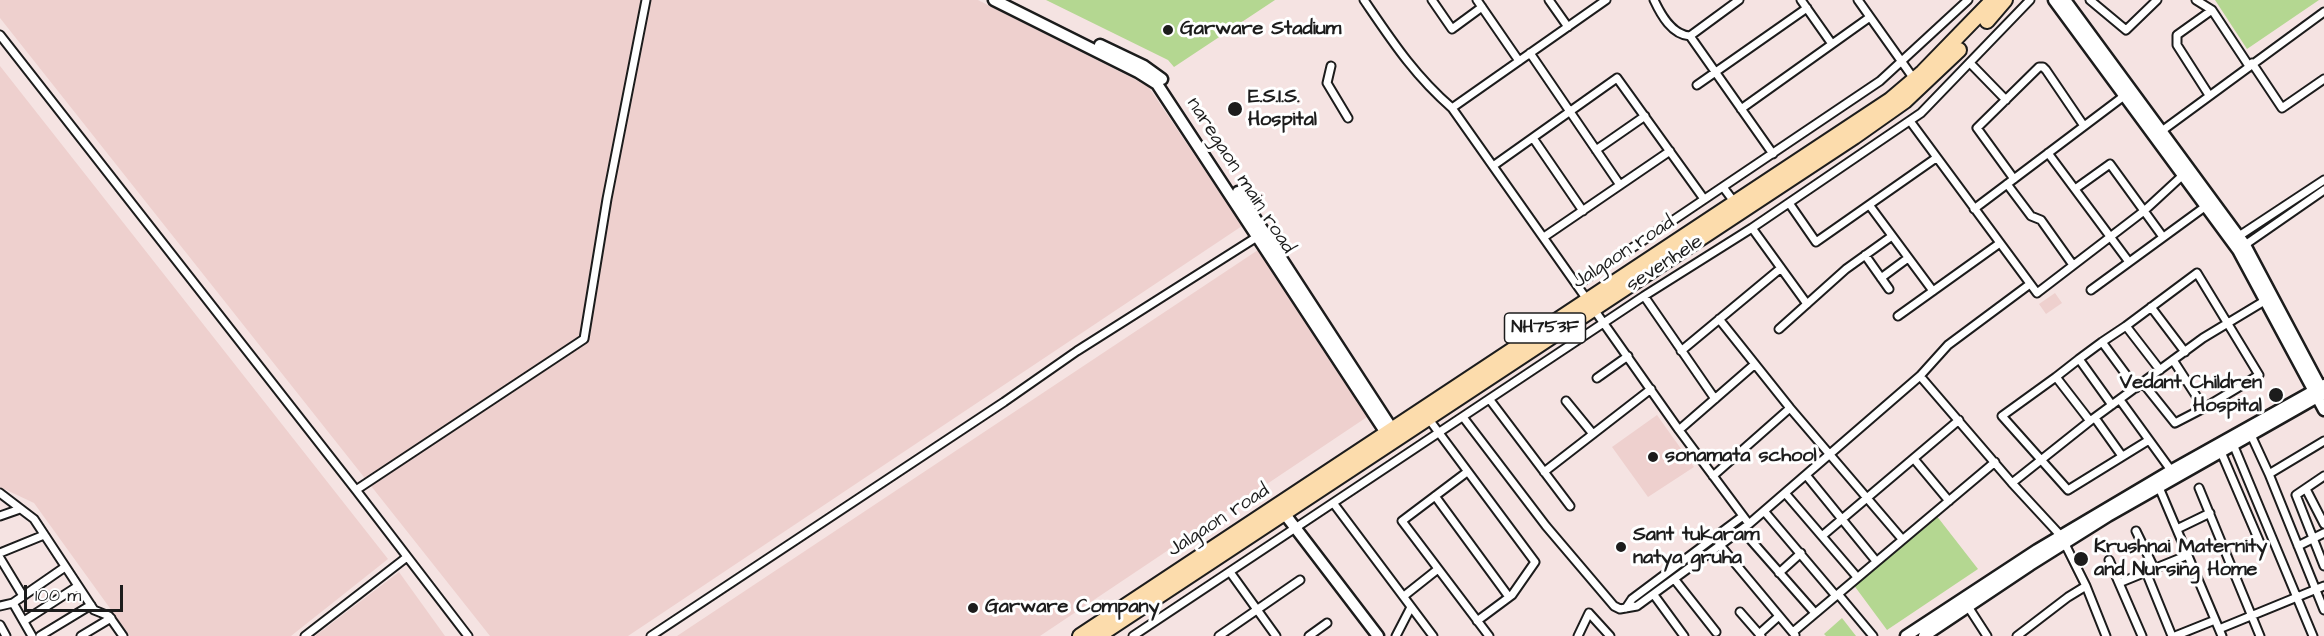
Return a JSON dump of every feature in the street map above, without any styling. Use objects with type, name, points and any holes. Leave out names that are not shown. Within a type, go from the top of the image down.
[{"type":"highway","name":"Jalgaon road","points":[[1098,636],[1284,513],[1392,436],[1428,418],[1735,203],[1890,100],[1964,31],[1993,0]]},
{"type":"highway","name":"Jalgaon road","points":[[1080,636],[1854,136],[1905,100],[1940,68],[2005,0]]},
{"type":"street","points":[[356,490],[584,339],[607,199],[646,0]]},
{"type":"street","name":"naregaon main road","points":[[994,0],[1157,84],[1261,234]]},
{"type":"street","name":"naregaon main road","points":[[1008,0],[1144,66],[1162,79],[1392,436]]},
{"type":"street","points":[[1364,0],[1427,87],[1452,108],[1679,430],[1749,524]]},
{"type":"street","points":[[1432,0],[1452,29],[1482,8]]},
{"type":"street","points":[[1477,0],[1519,61]]},
{"type":"street","points":[[1549,0],[1568,27]]},
{"type":"street","points":[[1452,108],[1605,0]]},
{"type":"street","points":[[1655,0],[1674,30],[1682,35],[1690,36],[1739,0]]},
{"type":"street","points":[[1801,0],[1832,44]]},
{"type":"street","points":[[1578,285],[1880,81],[1968,0]]},
{"type":"street","name":"sevenhele","points":[[1133,636],[1644,296],[1752,228],[1921,113],[2030,0]]},
{"type":"street","points":[[2054,0],[2124,96],[2157,134],[2238,243],[2320,391],[2324,410]]},
{"type":"street","points":[[2065,0],[2183,175],[2238,243],[2266,300],[2320,391]]},
{"type":"street","points":[[2090,0],[2126,30],[2157,0]]},
{"type":"street","points":[[2196,0],[2212,10],[2282,108],[2324,79]]},
{"type":"street","points":[[1863,2],[1870,17],[1914,79]]},
{"type":"street","points":[[1697,85],[1807,8]]},
{"type":"street","points":[[2209,95],[2177,45],[2177,35],[2212,10]]},
{"type":"street","points":[[2157,134],[2324,13]]},
{"type":"street","points":[[1741,109],[1870,17]]},
{"type":"street","points":[[0,35],[468,636]]},
{"type":"street","points":[[1690,36],[1773,154]]},
{"type":"street","points":[[1530,53],[1620,185]]},
{"type":"street","points":[[1970,63],[2006,100]]},
{"type":"street","points":[[1331,66],[1327,83],[1348,118]]},
{"type":"street","points":[[2014,179],[1977,128],[2039,67],[2043,67],[2084,126]]},
{"type":"street","points":[[1493,166],[1617,78],[1704,199]]},
{"type":"street","points":[[1974,209],[2124,96]]},
{"type":"street","points":[[1596,150],[1645,116]]},
{"type":"street","points":[[1910,120],[2037,293],[2144,211],[2183,175]]},
{"type":"street","points":[[1533,138],[1583,211]]},
{"type":"street","points":[[1544,237],[1670,151]]},
{"type":"street","points":[[2048,153],[2129,262]]},
{"type":"street","points":[[1789,203],[1816,242],[1936,158]]},
{"type":"street","points":[[2074,189],[2110,164],[2163,237]]},
{"type":"street","points":[[2238,243],[2324,180]]},
{"type":"street","points":[[2007,184],[2031,216],[2041,220],[2073,265]]},
{"type":"street","points":[[1723,187],[1735,203]]},
{"type":"street","points":[[2238,243],[2324,190]]},
{"type":"street","points":[[1870,206],[1933,291]]},
{"type":"street","points":[[2091,290],[2206,206]]},
{"type":"street","points":[[1752,228],[1807,303]]},
{"type":"street","points":[[651,636],[1077,351],[1261,234]]},
{"type":"street","points":[[1779,328],[1846,269],[1892,236]]},
{"type":"street","points":[[1898,316],[2000,243]]},
{"type":"street","points":[[1865,255],[1889,289]]},
{"type":"street","points":[[1881,278],[1908,258]]},
{"type":"street","points":[[1681,351],[1781,268]]},
{"type":"street","points":[[2143,382],[2175,423],[2259,375],[2197,273],[2002,416],[2068,490],[2149,440]]},
{"type":"street","points":[[1463,417],[1546,526],[1614,606],[1620,609],[1637,606],[1742,530],[1920,376],[1948,345],[2030,285]]},
{"type":"street","points":[[1644,296],[1715,399]]},
{"type":"street","points":[[2012,483],[2173,360],[2266,300]]},
{"type":"street","points":[[2151,307],[2185,352]]},
{"type":"street","points":[[1719,319],[1790,408],[1902,538]]},
{"type":"street","points":[[2126,326],[2160,370]]},
{"type":"street","points":[[2103,342],[2136,388]]},
{"type":"street","points":[[1597,378],[1628,356]]},
{"type":"street","points":[[2079,359],[2112,405]]},
{"type":"street","points":[[2173,360],[2204,408]]},
{"type":"street","points":[[1679,430],[1755,364]]},
{"type":"street","points":[[1920,376],[2063,540],[2086,586],[2106,636]]},
{"type":"street","points":[[2056,377],[2122,456]]},
{"type":"street","points":[[1544,472],[1651,389]]},
{"type":"street","points":[[2174,474],[2251,435],[2320,391]]},
{"type":"street","points":[[1906,636],[1965,603],[2158,483],[2320,391]]},
{"type":"street","points":[[1490,400],[1570,506]]},
{"type":"street","points":[[2120,400],[2174,474]]},
{"type":"street","points":[[1566,401],[1593,434]]},
{"type":"street","points":[[1713,476],[1790,408]]},
{"type":"street","points":[[1428,418],[1535,562],[1509,597],[1477,621]]},
{"type":"street","points":[[1822,536],[1959,420]]},
{"type":"street","points":[[2251,435],[2324,610]]},
{"type":"street","points":[[2269,474],[2324,441]]},
{"type":"street","points":[[2233,444],[2313,636]]},
{"type":"street","points":[[2221,452],[2260,543]]},
{"type":"street","points":[[1914,459],[1949,501]]},
{"type":"street","points":[[1714,538],[1794,634],[1902,538],[1995,462]]},
{"type":"street","points":[[1467,472],[1402,521],[1489,636]]},
{"type":"street","points":[[1806,475],[1876,561]]},
{"type":"street","points":[[2324,476],[2296,495],[2324,566]]},
{"type":"street","points":[[2158,483],[2220,632],[2324,586]]},
{"type":"street","points":[[2199,488],[2260,636]]},
{"type":"street","points":[[2306,489],[2324,524]]},
{"type":"street","points":[[0,493],[34,519],[94,610],[111,618],[123,636]]},
{"type":"street","points":[[1785,493],[1857,577]]},
{"type":"street","points":[[1435,496],[1509,597]]},
{"type":"street","points":[[1334,504],[1433,636]]},
{"type":"street","points":[[0,516],[20,509]]},
{"type":"street","points":[[1764,511],[1873,636]]},
{"type":"street","points":[[1284,513],[1378,636]]},
{"type":"street","points":[[2177,529],[2210,513]]},
{"type":"street","points":[[1626,608],[1632,599],[1743,516]]},
{"type":"street","points":[[1742,530],[1815,613]]},
{"type":"street","points":[[2136,531],[2154,568]]},
{"type":"street","points":[[2298,546],[2324,533]]},
{"type":"street","points":[[0,553],[44,535]]},
{"type":"street","points":[[1779,573],[1801,553]]},
{"type":"street","points":[[2119,583],[2188,555]]},
{"type":"street","points":[[305,636],[407,557]]},
{"type":"street","points":[[0,558],[23,596]]},
{"type":"street","points":[[2109,560],[2142,636]]},
{"type":"street","points":[[0,606],[13,603],[65,567]]},
{"type":"street","points":[[1404,596],[1438,568]]},
{"type":"street","points":[[1230,572],[1274,635]]},
{"type":"street","points":[[2146,572],[2174,636],[2215,620]]},
{"type":"street","points":[[1219,636],[1300,580]]},
{"type":"street","points":[[1675,580],[1716,632]]},
{"type":"street","points":[[24,621],[78,586]]},
{"type":"street","points":[[2017,636],[2086,586]]},
{"type":"street","points":[[1654,595],[1684,636]]},
{"type":"street","points":[[13,603],[32,636]]},
{"type":"street","points":[[1924,636],[1965,603]]},
{"type":"street","points":[[1965,603],[1987,636]]},
{"type":"street","points":[[40,636],[91,605]]},
{"type":"street","points":[[1396,636],[1411,607]]},
{"type":"street","points":[[1740,612],[1760,635],[1779,616]]},
{"type":"street","points":[[1578,636],[1589,613],[1610,636]]},
{"type":"street","points":[[81,636],[111,618]]},
{"type":"street","points":[[1309,636],[1327,623]]},
{"type":"street","points":[[0,625],[6,636]]},
{"type":"shaded area","points":[[0,0],[978,0],[1148,86],[1242,226],[628,636],[490,636],[0,18]]},
{"type":"shaded area","points":[[0,66],[388,559],[291,636],[130,636],[34,503],[0,487]]},
{"type":"shaded area","points":[[1258,250],[1367,417],[1040,636],[677,636]]},
{"type":"shaded area","points":[[2055,293],[2062,303],[2046,314],[2039,304]]},
{"type":"shaded area","name":"sonamata school","points":[[1657,415],[1694,467],[1648,497],[1612,447]]},
{"type":"shaded area","points":[[399,572],[445,636],[315,636]]},
{"type":"green space","name":"Garware Stadium","points":[[1046,0],[1275,0],[1174,67],[1168,60]]},
{"type":"green space","points":[[2215,0],[2319,0],[2247,49]]},
{"type":"green space","points":[[1936,515],[1978,569],[1887,630],[1853,584]]},
{"type":"green space","points":[[1842,618],[1856,636],[1826,636],[1824,634]]},
{"type":"place","name":"Garware Stadium","points":[[1168,30]]},
{"type":"place","name":"E.S.I.S. Hospital","points":[[1235,109]]},
{"type":"place","name":"Vedant Children Hospital","points":[[2276,395]]},
{"type":"place","name":"sonamata school","points":[[1653,457]]},
{"type":"place","name":"Sant tukaram natya gruha","points":[[1621,547]]},
{"type":"place","name":"Krushnai Maternity and Nursing Home","points":[[2081,559]]},
{"type":"place","name":"Garware Company","points":[[973,608]]}]
